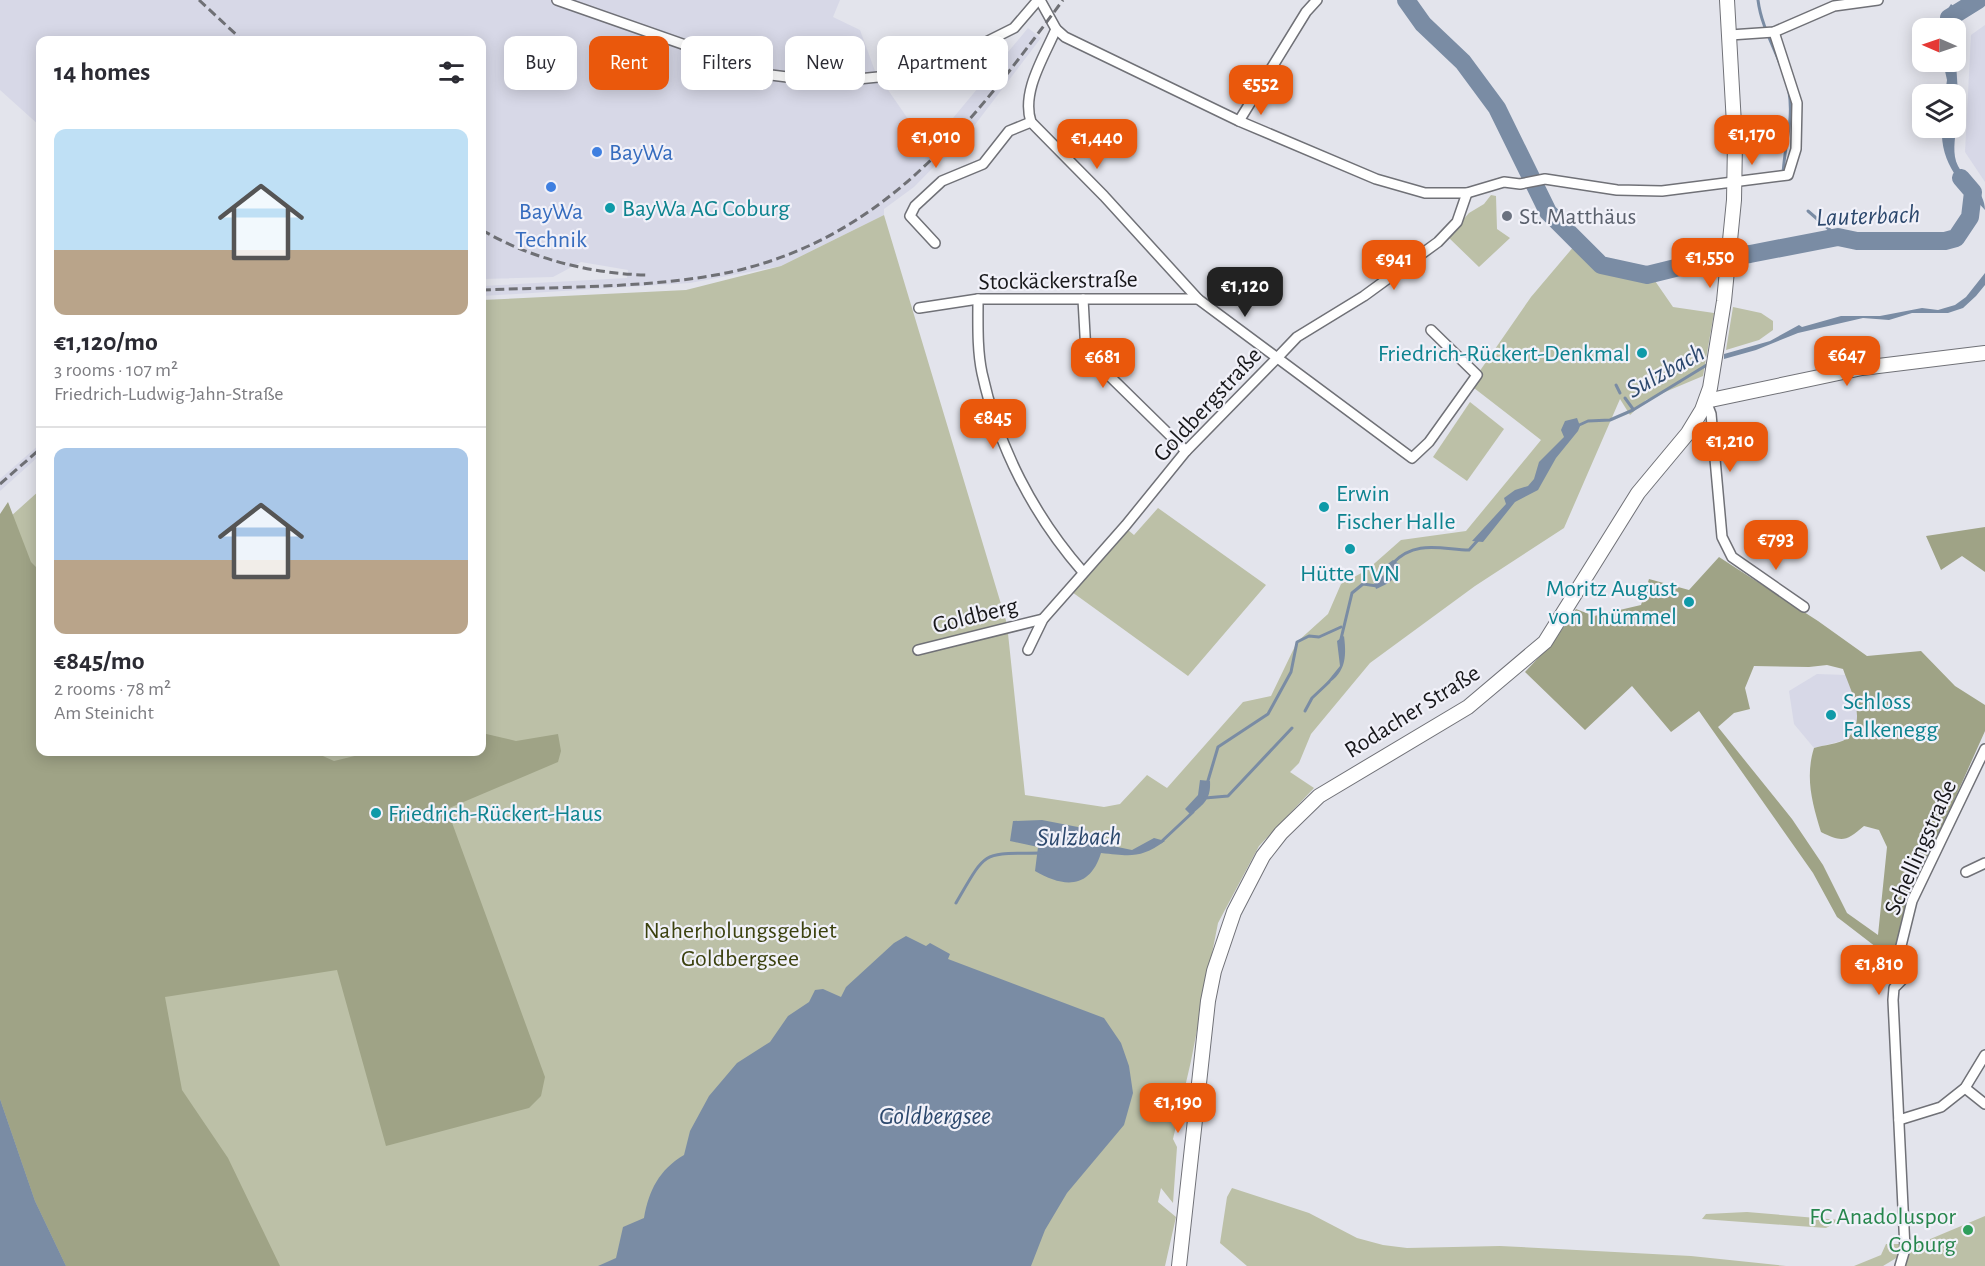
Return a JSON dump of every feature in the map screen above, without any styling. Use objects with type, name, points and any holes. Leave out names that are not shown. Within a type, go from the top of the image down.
[{"type":"street","points":[[557,0],[771,75],[795,80],[840,82],[878,77],[911,69],[986,42],[1014,28],[1039,0],[1056,29],[1065,37],[1239,121],[1408,190],[1425,193],[1467,193],[1504,182],[1520,184],[1536,180],[1617,190],[1662,191],[1782,176],[1796,149],[1797,103],[1768,33]]},
{"type":"street","points":[[1239,121],[1306,12],[1317,0]]},
{"type":"street","name":"Rodacher Straße","points":[[1179,1266],[1188,1202],[1208,1001],[1223,940],[1246,884],[1263,856],[1294,818],[1319,796],[1468,707],[1545,642],[1638,493],[1694,425],[1706,401],[1713,372],[1730,255],[1735,183],[1727,0]]},
{"type":"street","points":[[1730,35],[1768,33],[1834,6],[1878,0]]},
{"type":"street","points":[[1056,29],[1031,90],[1027,106],[1030,122],[1104,196],[1198,299],[1412,458],[1429,442],[1477,375],[1431,330]]},
{"type":"street","points":[[935,243],[910,216],[915,206],[942,181],[983,164],[1009,131],[1030,122]]},
{"type":"street","name":"Goldbergstraße","points":[[1028,650],[1043,619],[1149,498],[1186,451],[1298,337],[1364,296],[1438,242],[1457,222],[1467,193]]},
{"type":"street","points":[[978,299],[982,372],[1012,461],[1043,520],[1083,572]]},
{"type":"street","name":"Stockäckerstraße","points":[[919,308],[978,299],[1198,299]]},
{"type":"street","points":[[1083,299],[1086,353],[1186,451]]},
{"type":"street","points":[[1804,607],[1728,553],[1722,537],[1712,414],[1706,401],[1862,368],[1985,353]]},
{"type":"street","name":"Goldberg","points":[[918,650],[1043,619]]},
{"type":"street","name":"Schellingstraße","points":[[1900,1266],[1905,1249],[1893,1000],[1894,988],[1902,980],[1898,958],[1912,901],[1982,769],[1985,749]]},
{"type":"street","points":[[1966,872],[1985,863]]},
{"type":"street","points":[[1899,1120],[1941,1107],[1965,1089],[1985,1055]]},
{"type":"street","points":[[1965,1089],[1985,1104]]},
{"type":"shaded area","points":[[0,0],[840,0],[833,17],[860,30],[862,36],[785,36],[785,90],[865,90],[865,44],[877,74],[877,90],[888,90],[928,148],[976,90],[1001,90],[974,126],[914,187],[884,209],[884,215],[781,266],[690,283],[486,296],[486,286],[627,278],[628,270],[581,262],[553,277],[486,279],[486,36],[36,36],[36,122],[0,90]]},
{"type":"shaded area","points":[[1985,25],[1985,182],[1965,152],[1971,35]]},
{"type":"shaded area","points":[[1028,28],[1041,38],[1008,81],[1008,52]]},
{"type":"shaded area","points":[[36,448],[36,459],[0,491],[0,479]]},
{"type":"shaded area","points":[[1817,674],[1847,675],[1859,714],[1854,729],[1845,740],[1814,748],[1794,724],[1789,691]]},
{"type":"green space","points":[[1491,195],[1496,196],[1497,229],[1510,238],[1479,267],[1448,237],[1469,213],[1484,204]]},
{"type":"green space","name":"Naherholungsgebiet Goldbergsee","points":[[884,215],[1007,624],[1025,795],[1104,807],[1120,804],[1147,775],[1167,788],[1243,702],[1271,696],[1297,642],[1328,614],[1341,584],[1367,570],[1401,540],[1466,531],[1541,440],[1474,388],[1477,375],[1531,297],[1575,245],[1603,272],[1653,278],[1673,307],[1714,313],[1703,376],[1646,400],[1630,415],[1620,399],[1564,528],[1475,586],[1370,663],[1311,734],[1299,763],[1290,772],[1314,788],[1259,846],[1218,923],[1173,1139],[1177,1147],[1173,1203],[1161,1188],[1158,1202],[1176,1217],[1165,1266],[0,1266],[0,526],[36,494],[36,756],[486,756],[486,300],[686,290],[781,266]]},
{"type":"green space","points":[[1733,307],[1761,313],[1773,321],[1773,330],[1759,340],[1726,350]]},
{"type":"green space","points":[[1470,402],[1504,429],[1467,481],[1433,457]]},
{"type":"green space","points":[[8,502],[31,562],[36,567],[36,756],[323,756],[334,761],[355,756],[486,756],[486,734],[516,741],[558,734],[561,751],[558,762],[447,809],[545,1077],[541,1096],[529,1108],[386,1146],[337,970],[165,997],[182,1090],[228,1158],[280,1266],[66,1266],[35,1201],[0,1099],[0,514]]},
{"type":"green space","points":[[1158,508],[1266,585],[1188,676],[1072,592],[1128,530],[1134,535]]},
{"type":"green space","points":[[1985,527],[1985,572],[1962,556],[1941,570],[1926,536]]},
{"type":"green space","points":[[1719,557],[1818,621],[1867,656],[1921,651],[1955,686],[1985,705],[1985,731],[1906,908],[1889,973],[1876,947],[1837,917],[1813,873],[1699,711],[1671,732],[1632,686],[1585,730],[1525,672],[1554,641],[1576,609],[1594,616],[1641,605],[1649,579],[1689,590]],"holes":[[[1827,665],[1843,669],[1856,705],[1856,723],[1853,732],[1846,739],[1814,748],[1810,769],[1811,790],[1821,832],[1834,838],[1844,839],[1864,826],[1879,830],[1887,847],[1878,935],[1847,913],[1823,865],[1792,819],[1718,727],[1734,713],[1750,709],[1745,688],[1754,666]]]},
{"type":"green space","points":[[1232,1188],[1309,1213],[1357,1238],[1383,1245],[1407,1248],[1500,1246],[1691,1256],[1786,1266],[1247,1266],[1220,1243],[1227,1197]]},
{"type":"green space","points":[[1747,1212],[1840,1220],[1826,1228],[1702,1219],[1706,1214]]},
{"type":"green space","name":"FC Anadoluspor Coburg","points":[[1985,1216],[1985,1266],[1903,1266],[1909,1245],[1916,1245]]},
{"type":"green space","points":[[1886,1244],[1900,1244],[1898,1257],[1883,1266],[1854,1266],[1881,1255]]},
{"type":"water","points":[[1951,4],[1961,13],[1959,18],[1943,17]]},
{"type":"water","points":[[1945,72],[1957,72],[1957,84],[1946,84]]},
{"type":"water","points":[[1942,138],[1955,138],[1955,157],[1958,166],[1982,197],[1985,210],[1954,173]]},
{"type":"water","points":[[1721,254],[1721,261],[1690,269],[1686,262]]},
{"type":"water","points":[[1985,273],[1985,285],[1976,296],[1963,308],[1948,313],[1912,313],[1889,320],[1863,318],[1798,333],[1756,350],[1724,359],[1724,354],[1770,341],[1799,325],[1802,327],[1841,316],[1880,316],[1922,308],[1938,310],[1955,305],[1966,297]]},
{"type":"water","points":[[1577,418],[1580,426],[1578,431],[1556,458],[1538,490],[1515,502],[1483,542],[1472,541],[1506,504],[1504,498],[1515,490],[1528,486],[1534,479],[1539,462],[1564,437],[1561,430],[1565,421]]},
{"type":"water","points":[[1393,560],[1399,564],[1394,577],[1389,583],[1376,589],[1374,582],[1384,575],[1385,566]]},
{"type":"water","points":[[1344,636],[1343,666],[1336,677],[1323,687],[1340,666],[1337,641]]},
{"type":"water","points":[[1200,780],[1210,781],[1208,797],[1191,815],[1185,809],[1198,795]]},
{"type":"water","points":[[1042,820],[1083,828],[1103,844],[1132,850],[1154,838],[1165,841],[1149,851],[1134,855],[1101,853],[1096,865],[1083,879],[1066,882],[1046,877],[1035,871],[1038,847],[1010,841],[1013,821]]},
{"type":"water","name":"Goldbergsee","points":[[906,936],[926,946],[930,943],[950,954],[948,959],[1104,1018],[1121,1043],[1129,1066],[1133,1093],[1124,1125],[1067,1193],[1045,1230],[1031,1266],[598,1266],[616,1258],[623,1227],[644,1218],[656,1182],[668,1167],[684,1155],[690,1131],[709,1096],[737,1063],[770,1042],[788,1016],[809,1002],[815,990],[823,989],[841,997],[846,987],[894,943]]},
{"type":"water","points":[[0,1099],[35,1201],[66,1266],[0,1266]]},
{"type":"waterway","name":"Lauterbach","points":[[1406,0],[1423,24],[1463,62],[1497,108],[1548,212],[1601,265],[1647,275],[1712,259],[1838,237],[1857,241],[1945,241],[1956,238],[1970,217],[1973,192],[1961,178]]},
{"type":"waterway","points":[[1758,0],[1764,24],[1789,92],[1790,123],[1783,175]]},
{"type":"waterway","name":"Lauterbach","points":[[1949,18],[1978,0]]},
{"type":"waterway","points":[[1808,211],[1838,237]]},
{"type":"waterway","name":"Sulzbach","points":[[1577,426],[1588,421],[1610,420],[1633,410],[1710,363]]},
{"type":"waterway","points":[[1616,385],[1620,393]]},
{"type":"waterway","points":[[1625,398],[1633,409]]},
{"type":"waterway","name":"Sulzbach","points":[[1393,563],[1410,551],[1428,547],[1469,550],[1478,540]]},
{"type":"waterway","name":"Sulzbach","points":[[1340,643],[1352,593],[1363,584],[1377,586]]},
{"type":"waterway","name":"Sulzbach","points":[[1207,784],[1218,747],[1268,714],[1291,672],[1297,642],[1309,636],[1319,637],[1341,627]]},
{"type":"waterway","name":"Sulzbach","points":[[1305,711],[1312,698],[1329,682]]},
{"type":"waterway","name":"Sulzbach","points":[[1205,798],[1228,796],[1292,728]]},
{"type":"waterway","name":"Sulzbach","points":[[1161,842],[1193,812]]},
{"type":"waterway","name":"Sulzbach","points":[[956,903],[974,872],[988,858],[997,855],[1043,853]]},
{"type":"railway","points":[[199,0],[238,36]]},
{"type":"railway","points":[[486,290],[621,285],[704,277],[765,263],[819,241],[868,212],[912,178],[952,139],[1027,49],[1063,0]]},
{"type":"railway","points":[[486,232],[520,249],[561,263],[604,271],[647,275]]},
{"type":"railway","points":[[0,484],[36,452]]},
{"type":"place","name":"BayWa","points":[[597,152]]},
{"type":"place","name":"BayWa Technik","points":[[551,187]]},
{"type":"place","name":"BayWa AG Coburg","points":[[610,208]]},
{"type":"place","name":"St. Matthäus","points":[[1507,216]]},
{"type":"place","name":"Friedrich-Rückert-Denkmal","points":[[1642,353]]},
{"type":"place","name":"Erwin Fischer Halle","points":[[1324,507]]},
{"type":"place","name":"Hütte TVN","points":[[1350,549]]},
{"type":"place","name":"Moritz August von Thümmel","points":[[1689,602]]},
{"type":"place","name":"Schloss Falkenegg","points":[[1831,715]]},
{"type":"place","name":"Friedrich-Rückert-Haus","points":[[376,813]]},
{"type":"place","name":"FC Anadoluspor Coburg","points":[[1968,1230]]}]
